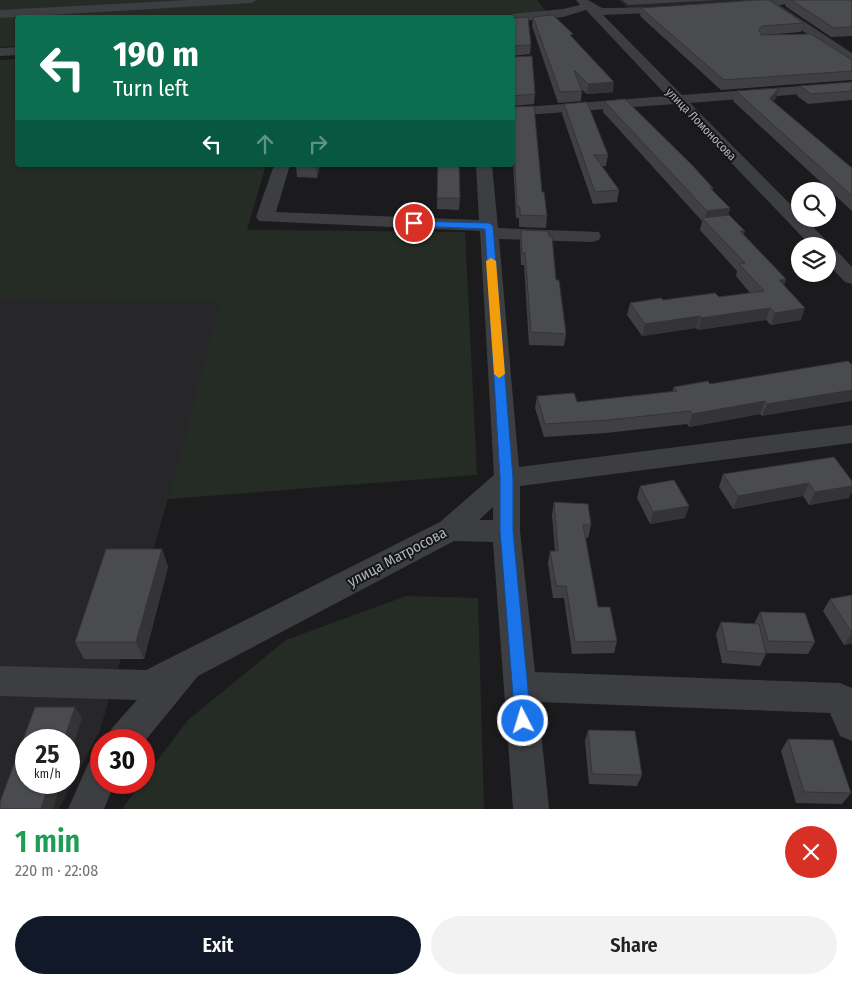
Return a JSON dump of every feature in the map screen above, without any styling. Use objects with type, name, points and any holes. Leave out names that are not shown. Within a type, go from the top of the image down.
[{"type":"street","points":[[0,14],[251,0]]},
{"type":"street","points":[[730,5],[800,0]]},
{"type":"street","points":[[768,2],[852,59]]},
{"type":"street","points":[[515,18],[562,12],[585,3],[600,11],[616,12],[683,8]]},
{"type":"street","name":"улица Ломоносова","points":[[585,3],[812,237]]},
{"type":"street","points":[[800,38],[818,36]]},
{"type":"street","points":[[0,52],[15,51]]},
{"type":"street","points":[[515,112],[852,86]]},
{"type":"street","points":[[281,167],[265,217],[592,236]]},
{"type":"street","points":[[484,167],[507,478],[506,531],[531,809]]},
{"type":"street","points":[[836,261],[852,278]]},
{"type":"street","points":[[507,478],[852,434]]},
{"type":"street","name":"улица Матросова","points":[[133,729],[187,666],[450,530],[507,478]]},
{"type":"street","points":[[450,530],[506,531]]},
{"type":"street","points":[[0,681],[149,685],[187,666]]},
{"type":"street","points":[[520,686],[840,698],[852,724]]},
{"type":"street","points":[[86,809],[92,794]]},
{"type":"shaded area","points":[[0,0],[537,0],[547,12],[504,15],[15,15],[15,46],[0,47]]},
{"type":"shaded area","points":[[619,0],[755,0],[627,8]]},
{"type":"shaded area","points":[[15,59],[15,167],[265,167],[247,230],[465,232],[477,475],[168,499],[221,301],[0,300],[0,60]]},
{"type":"shaded area","points":[[0,300],[222,301],[168,499],[100,729],[90,729],[90,749],[80,769],[80,729],[15,729],[15,794],[67,794],[59,809],[0,809]]},
{"type":"shaded area","points":[[406,596],[478,598],[484,809],[122,809],[133,794],[155,794],[155,764],[188,720],[286,640]]},
{"type":"building","points":[[769,0],[804,23],[762,26],[759,30],[761,35],[811,34],[852,60],[852,71],[724,80],[641,8]]},
{"type":"building","points":[[791,0],[852,0],[852,27],[834,28]]},
{"type":"building","points":[[553,15],[573,34],[570,35],[614,82],[588,84],[574,70],[582,91],[560,92],[533,17]]},
{"type":"building","points":[[528,17],[531,45],[515,46],[515,18]]},
{"type":"building","points":[[532,56],[535,94],[515,96],[515,57]]},
{"type":"building","points":[[852,82],[852,91],[811,94],[800,86]]},
{"type":"building","points":[[779,88],[770,98],[771,100],[852,168],[852,196],[736,91]]},
{"type":"building","points":[[625,99],[693,166],[713,188],[710,188],[730,208],[707,211],[605,102]]},
{"type":"building","points":[[587,102],[608,155],[594,155],[619,190],[595,192],[564,104]]},
{"type":"building","points":[[534,106],[542,192],[544,192],[547,216],[520,215],[520,207],[517,207],[515,107]]},
{"type":"building","points":[[438,167],[459,167],[460,198],[437,198]]},
{"type":"building","points":[[729,215],[745,231],[740,231],[786,279],[779,280],[805,308],[775,313],[770,308],[645,324],[630,303],[715,293],[719,297],[764,291],[739,264],[745,263],[702,218]]},
{"type":"building","points":[[521,230],[548,231],[549,236],[552,236],[556,280],[559,280],[566,334],[531,332],[525,253],[522,253]]},
{"type":"building","points":[[848,361],[852,365],[852,390],[767,404],[765,401],[692,414],[690,411],[609,420],[545,424],[537,396],[574,393],[577,402],[677,391],[674,387],[708,381],[710,384]]},
{"type":"building","points":[[834,457],[852,481],[852,486],[815,492],[809,483],[738,496],[723,474]]},
{"type":"building","points":[[674,480],[689,506],[653,512],[640,486]]},
{"type":"building","points":[[554,502],[588,504],[591,525],[583,525],[598,607],[610,607],[617,641],[575,642],[566,586],[556,586],[550,551],[558,551]]},
{"type":"building","points":[[106,549],[162,549],[136,642],[75,642]]},
{"type":"building","points":[[852,595],[852,633],[830,599]]},
{"type":"building","points":[[760,612],[805,613],[815,642],[768,641]]},
{"type":"building","points":[[721,622],[759,624],[766,654],[727,651]]},
{"type":"building","points":[[35,707],[75,707],[68,729],[27,729]]},
{"type":"building","points":[[588,730],[635,731],[642,775],[592,774]]},
{"type":"building","points":[[788,739],[833,740],[851,793],[804,792]]},
{"type":"building","points":[[15,761],[15,794],[46,794],[41,809],[0,809],[0,802]]},
{"type":"slow traffic","points":[[491,261],[499,374]]},
{"type":"route","points":[[414,223],[489,226],[507,478],[506,531],[523,721]]}]
